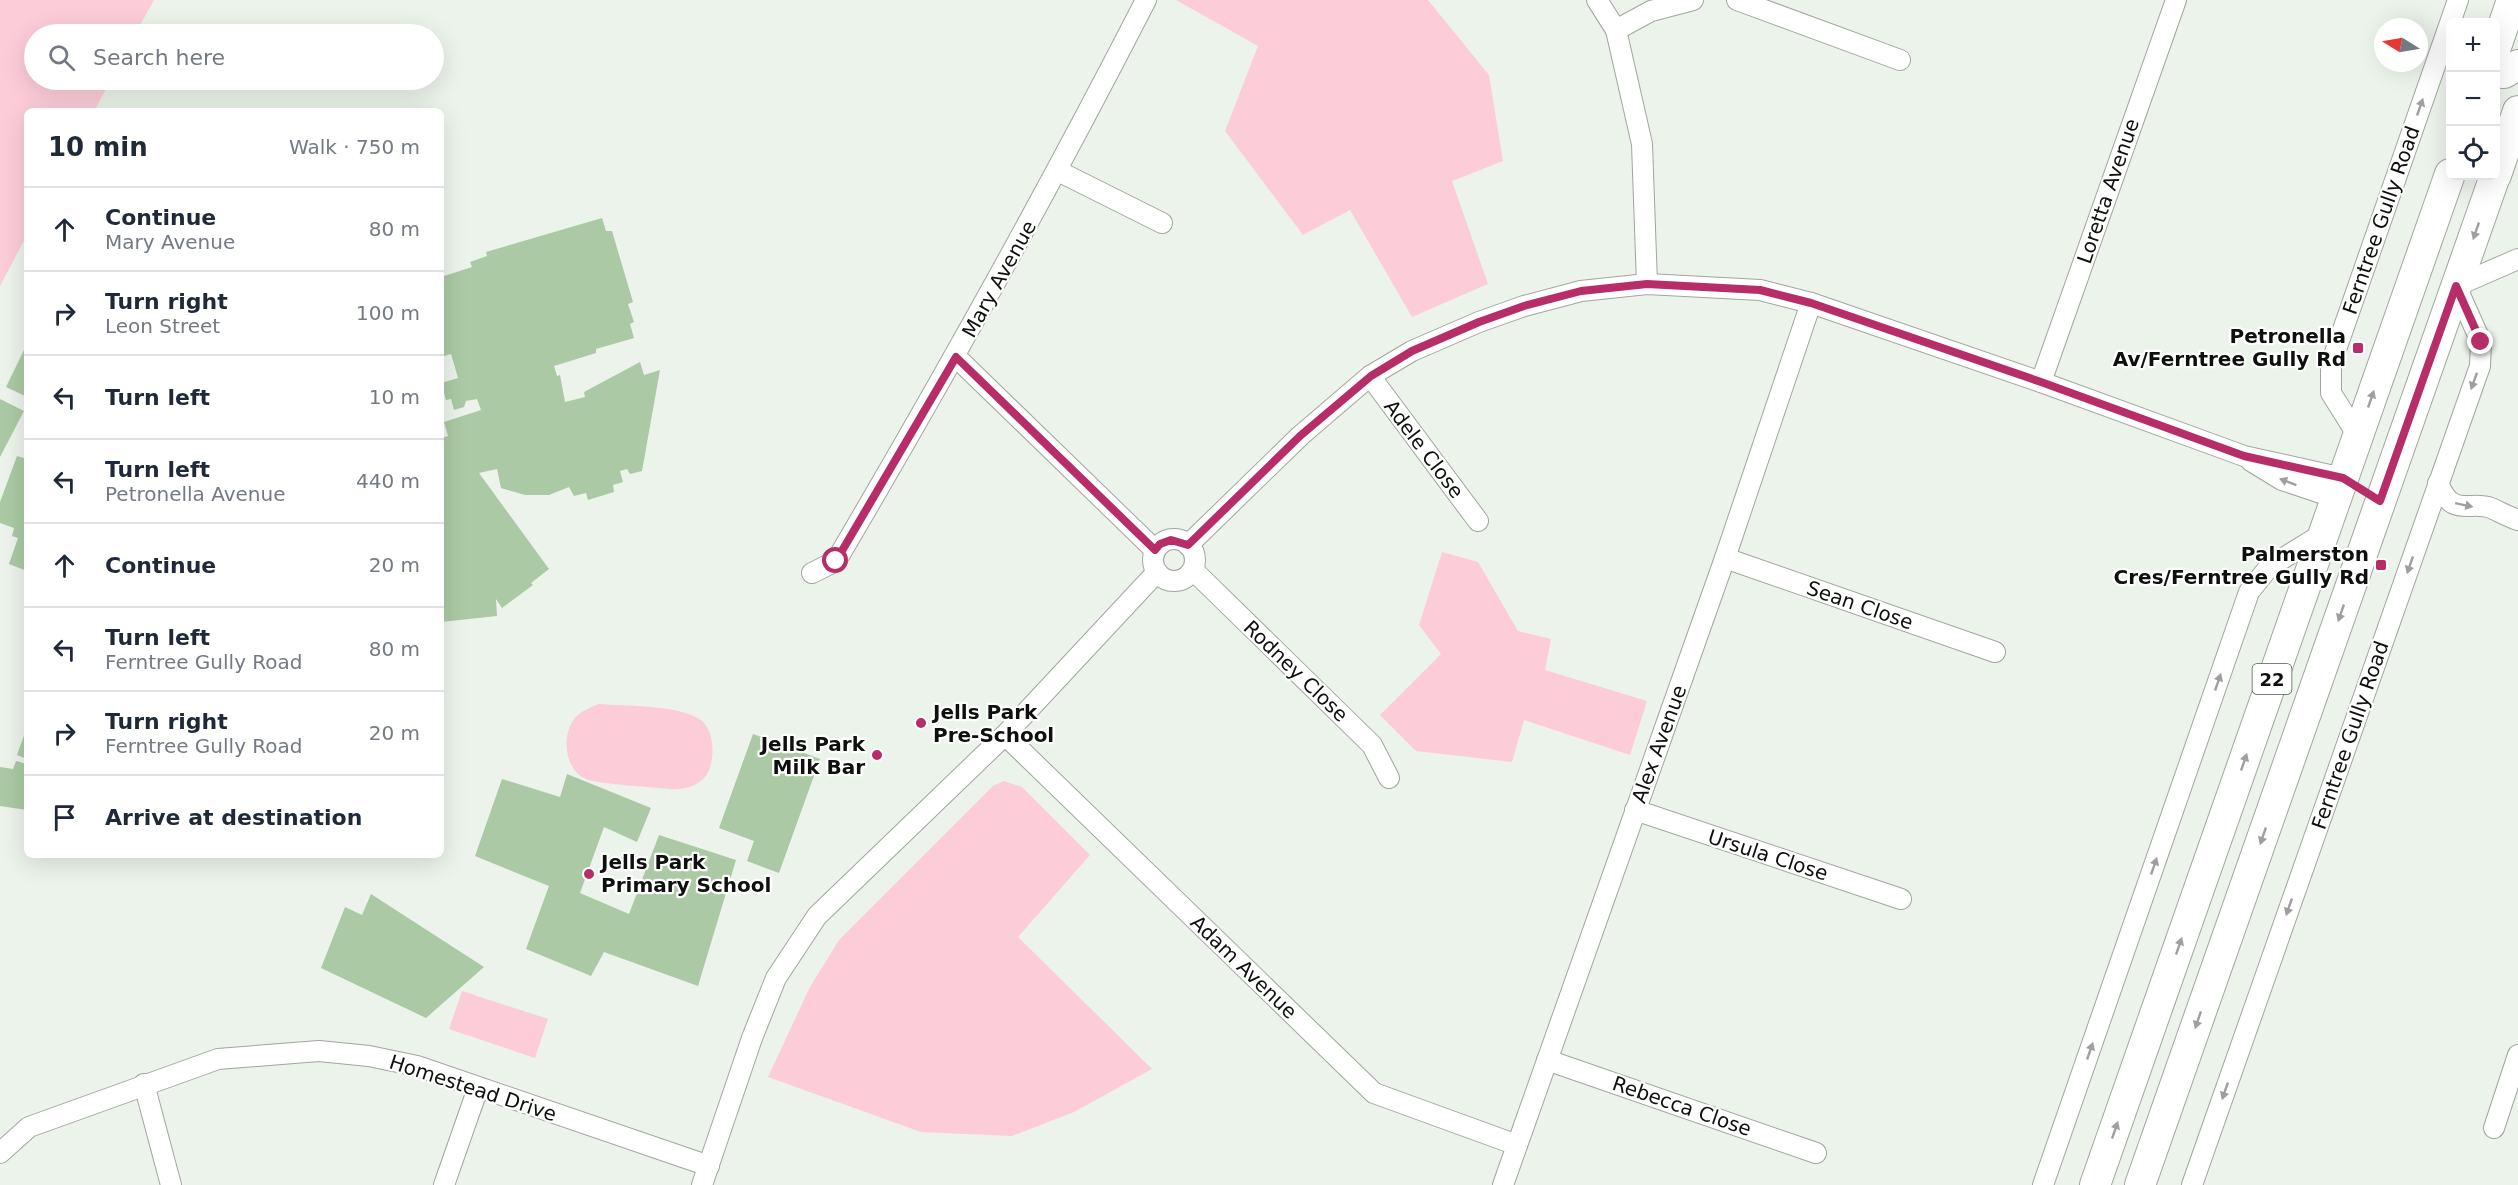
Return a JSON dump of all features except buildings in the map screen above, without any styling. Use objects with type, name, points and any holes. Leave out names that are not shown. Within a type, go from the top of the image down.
[{"type":"main road","points":[[2500,35],[2512,0]]},
{"type":"main road","points":[[2500,72],[2504,73],[2518,65]]},
{"type":"main road","name":"22","points":[[2500,161],[2518,111]]},
{"type":"main road","name":"22","points":[[2096,1185],[2449,180]]},
{"type":"main road","name":"22","points":[[2140,1185],[2493,180]]},
{"type":"main road","points":[[2340,488],[2380,501]]},
{"type":"street","name":"Mary Avenue","points":[[812,573],[836,561],[956,357],[1058,171],[1146,0]]},
{"type":"street","points":[[1597,0],[1616,30],[1642,144],[1647,284]]},
{"type":"street","points":[[1616,30],[1651,11],[1693,0]]},
{"type":"street","points":[[1737,0],[1900,60]]},
{"type":"street","name":"Loretta Avenue","points":[[2041,382],[2176,0]]},
{"type":"street","name":"Ferntree Gully Road","points":[[2358,436],[2331,393],[2331,364],[2458,0]]},
{"type":"street","points":[[1058,171],[1162,223]]},
{"type":"street","points":[[2456,286],[2518,259]]},
{"type":"street","points":[[1188,545],[1300,436],[1371,376],[1412,351],[1479,322],[1524,306],[1581,291],[1647,284],[1760,290],[1811,303],[2041,382],[2244,456],[2282,480],[2340,488]]},
{"type":"street","name":"Ferntree Gully Road","points":[[2192,1185],[2480,366],[2481,354],[2477,330],[2456,286]]},
{"type":"street","name":"Alex Avenue","points":[[1503,1185],[1725,558],[1811,303]]},
{"type":"street","points":[[956,357],[1155,550]]},
{"type":"street","name":"Adele Close","points":[[1371,376],[1478,521]]},
{"type":"street","points":[[2438,483],[2452,502],[2468,508],[2490,508],[2518,520]]},
{"type":"street","points":[[2043,1185],[2249,592],[2269,567],[2324,533]]},
{"type":"street","points":[[1171,540],[1188,545],[1195,561],[1192,570],[1188,576],[1174,581],[1167,580],[1157,572],[1153,558],[1155,550],[1160,544],[1171,540]]},
{"type":"street","name":"Sean Close","points":[[1725,558],[1995,652]]},
{"type":"street","name":"Rodney Close","points":[[1192,570],[1372,745],[1389,778]]},
{"type":"street","points":[[702,1185],[752,1038],[776,978],[817,916],[1005,735],[1157,572]]},
{"type":"street","name":"Adam Avenue","points":[[1005,735],[1374,1093],[1517,1145]]},
{"type":"street","name":"Ursula Close","points":[[1635,810],[1901,899]]},
{"type":"street","name":"Homestead Drive","points":[[0,1153],[29,1127],[218,1059],[319,1051],[369,1056],[417,1066],[709,1166]]},
{"type":"street","points":[[2494,1128],[2518,1054]]},
{"type":"street","name":"Rebecca Close","points":[[1547,1060],[1816,1153]]},
{"type":"street","points":[[144,1084],[171,1185]]},
{"type":"street","points":[[444,1185],[478,1088]]},
{"type":"shaded area","points":[[0,0],[154,0],[141,24],[24,24],[24,90],[106,90],[96,108],[24,108],[24,241],[0,286]]},
{"type":"shaded area","points":[[1176,0],[1428,0],[1489,75],[1503,161],[1452,181],[1488,284],[1412,317],[1350,210],[1303,235],[1225,131],[1258,46]]},
{"type":"shaded area","points":[[1442,552],[1478,562],[1518,631],[1551,639],[1545,670],[1647,701],[1630,755],[1524,720],[1512,762],[1416,751],[1380,715],[1441,654],[1419,625]]},
{"type":"shaded area","points":[[599,704],[668,709],[682,712],[702,721],[707,726],[712,742],[712,759],[707,775],[695,785],[673,789],[601,782],[581,776],[572,767],[568,755],[567,737],[574,719],[587,709]]},
{"type":"shaded area","points":[[1004,781],[1022,787],[1090,855],[1018,937],[1152,1069],[1074,1112],[1012,1136],[921,1132],[768,1077],[810,987],[839,940],[993,786]]},
{"type":"shaded area","points":[[462,991],[548,1019],[535,1058],[449,1029]]},
{"type":"place","name":"Petronella Av/Ferntree Gully Rd","points":[[2358,348]]},
{"type":"place","name":"Palmerston Cres/Ferntree Gully Rd","points":[[2381,565]]},
{"type":"place","name":"Jells Park Pre-School","points":[[921,723]]},
{"type":"place","name":"Jells Park Milk Bar","points":[[877,755]]},
{"type":"place","name":"Jells Park Primary School","points":[[589,874]]},
{"type":"route","points":[[836,561],[956,357],[1155,550],[1160,544],[1176,539],[1188,545],[1300,436],[1371,376],[1412,351],[1479,322],[1524,306],[1581,291],[1647,284],[1760,290],[1811,303],[2041,382],[2244,456],[2343,478],[2380,501],[2456,286],[2481,342]]}]
